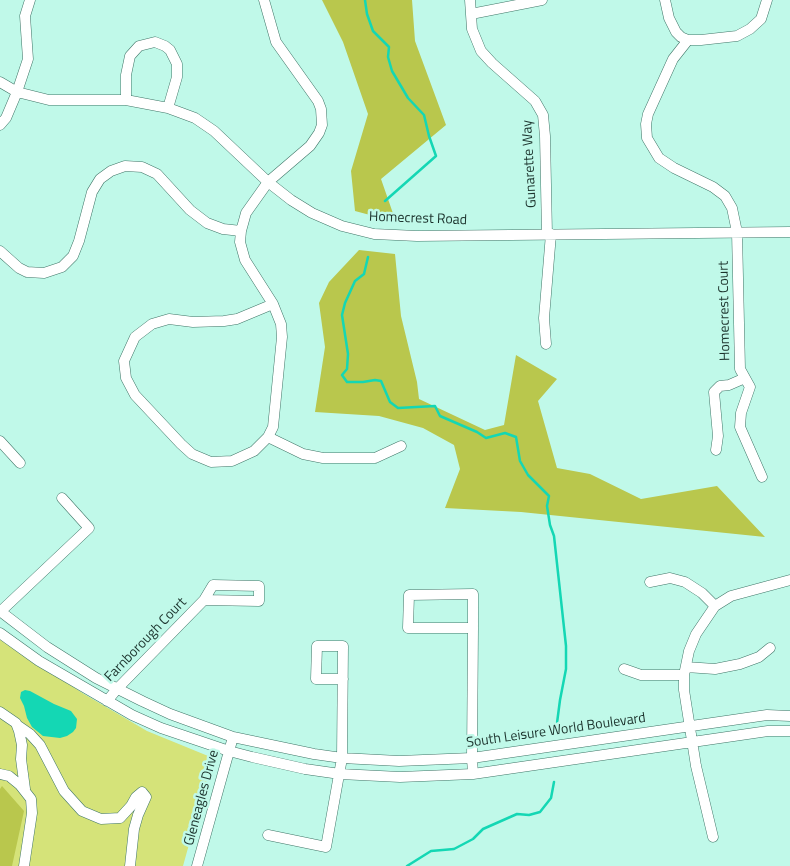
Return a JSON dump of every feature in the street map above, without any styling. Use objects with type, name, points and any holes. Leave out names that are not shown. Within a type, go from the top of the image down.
[{"type":"street","points":[[0,125],[6,118],[28,59],[25,16],[30,0]]},
{"type":"street","points":[[264,0],[276,42],[318,101],[321,109],[322,125],[310,146],[268,182],[246,213],[241,231],[240,242],[245,260],[273,304],[281,324],[282,337],[273,427],[268,437],[254,451],[232,461],[211,462],[192,454],[135,395],[126,378],[124,361],[135,337],[152,324],[169,319],[193,322],[238,319],[273,304]]},
{"type":"street","name":"Gunarette Way","points":[[470,0],[472,30],[481,51],[535,101],[543,115],[549,234],[544,318],[546,344]]},
{"type":"street","points":[[471,14],[542,0]]},
{"type":"street","points":[[665,0],[676,32],[688,40],[738,36],[750,29],[761,19],[767,0]]},
{"type":"street","name":"Homecrest Court","points":[[688,40],[673,59],[648,114],[646,124],[647,138],[659,158],[674,168],[713,187],[725,196],[732,208],[737,232],[740,369],[750,387],[740,413],[740,427],[762,477]]},
{"type":"street","points":[[126,100],[127,65],[132,53],[143,44],[155,42],[170,50],[178,70],[168,108]]},
{"type":"street","name":"Homecrest Road","points":[[0,82],[17,92],[49,100],[126,100],[168,108],[195,118],[214,131],[268,182],[291,200],[312,213],[342,226],[374,234],[417,236],[790,232]]},
{"type":"street","points":[[0,251],[19,268],[27,272],[44,273],[62,267],[72,256],[79,241],[92,192],[100,179],[111,171],[125,166],[142,167],[157,174],[190,210],[206,223],[223,229],[241,231]]},
{"type":"street","points":[[716,450],[718,436],[714,392],[720,386],[745,378]]},
{"type":"street","points":[[268,437],[303,454],[323,458],[375,458],[401,446]]},
{"type":"street","points":[[0,441],[20,463]]},
{"type":"street","points":[[0,612],[89,528],[62,498]]},
{"type":"street","points":[[650,582],[670,578],[685,582],[702,593],[715,606]]},
{"type":"street","points":[[713,837],[696,766],[684,690],[689,651],[696,634],[715,606],[731,596],[790,580]]},
{"type":"street","name":"Farnborough Court","points":[[107,701],[204,600],[213,586],[259,586],[259,601],[204,600]]},
{"type":"street","points":[[473,628],[408,628],[409,595],[473,594],[473,628],[472,758],[473,774]]},
{"type":"street","name":"South Leisure World Boulevard","points":[[0,612],[47,647],[96,678],[170,714],[233,737],[342,758],[398,761],[472,758],[767,715],[790,716]]},
{"type":"street","points":[[0,633],[40,661],[107,701],[161,728],[229,751],[305,769],[340,774],[400,778],[473,774],[768,731],[790,731]]},
{"type":"street","points":[[624,669],[641,675],[715,669],[740,664],[759,657],[770,648]]},
{"type":"street","points":[[268,835],[326,847],[342,758],[343,679]]},
{"type":"street","points":[[0,712],[30,734],[40,746],[64,791],[82,811],[101,819],[120,818],[142,792],[146,797],[138,815],[134,831],[130,866]]},
{"type":"street","points":[[17,725],[22,745],[21,759],[26,793]]},
{"type":"street","name":"Gleneagles Drive","points":[[197,866],[233,737]]},
{"type":"street","points":[[0,774],[9,776],[20,785],[31,799],[32,813],[24,866]]},
{"type":"street","points":[[120,818],[134,831]]},
{"type":"shaded area","points":[[322,0],[412,0],[415,41],[446,125],[381,179],[396,222],[355,211],[351,171],[368,114],[343,42]]},
{"type":"shaded area","points":[[359,250],[395,254],[401,316],[417,382],[419,399],[485,430],[504,425],[516,355],[557,379],[538,401],[557,468],[590,474],[641,499],[717,486],[765,537],[521,512],[445,508],[460,469],[454,445],[423,428],[379,416],[315,412],[325,347],[319,303],[329,282]]},
{"type":"shaded area","points":[[0,639],[84,694],[147,731],[213,758],[183,866],[0,866]]},
{"type":"shaded area","points":[[25,690],[71,711],[77,719],[76,728],[73,732],[60,738],[43,736],[32,727],[20,698],[21,692]]},
{"type":"shaded area","points":[[2,786],[24,811],[12,866],[0,866],[0,789]]},
{"type":"waterway","points":[[365,0],[367,14],[373,31],[389,47],[388,57],[392,71],[408,98],[424,115],[436,156],[385,201]]},
{"type":"waterway","points":[[368,257],[364,274],[355,281],[342,315],[348,354],[347,369],[342,375],[347,382],[381,381],[390,402],[398,408],[435,406],[440,416],[477,432],[486,438],[505,433],[516,437],[520,461],[528,475],[549,496],[547,506],[554,536],[566,646],[566,669],[557,723]]},
{"type":"waterway","points":[[407,866],[431,851],[454,849],[473,839],[483,829],[517,814],[529,815],[540,812],[551,798],[554,782]]}]
